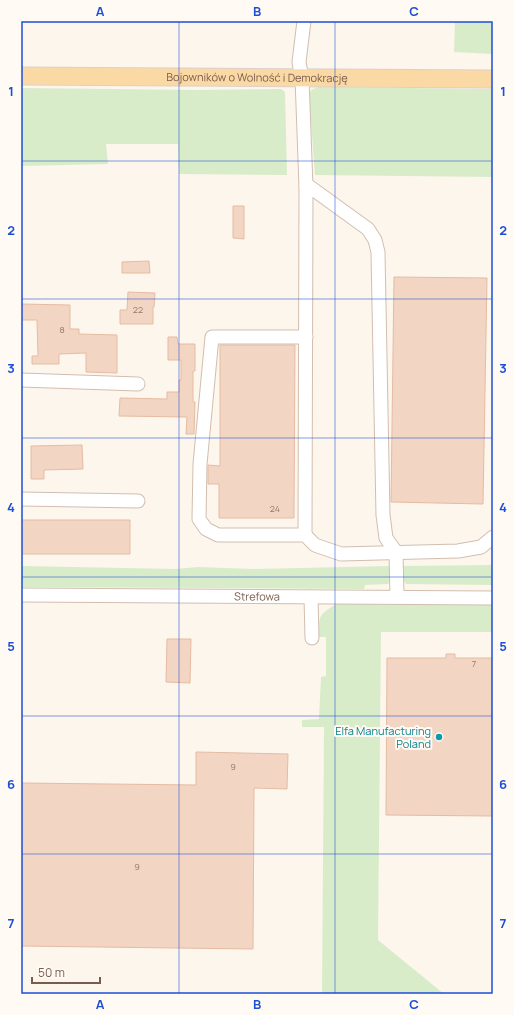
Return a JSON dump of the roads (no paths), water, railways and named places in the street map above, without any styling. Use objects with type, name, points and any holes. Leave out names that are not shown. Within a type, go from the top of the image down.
[{"type":"main road","name":"Bojowników o Wolność i Demokrację","points":[[21,76],[493,79]]},
{"type":"street","points":[[304,21],[299,62],[302,78],[306,186],[305,536]]},
{"type":"street","points":[[306,186],[310,187],[368,229],[375,240],[378,252],[383,515],[386,538],[396,552],[398,597]]},
{"type":"street","points":[[306,337],[212,337],[200,464],[199,519],[206,529],[218,535],[305,536],[315,545],[341,554],[458,551],[481,547],[493,537]]},
{"type":"street","points":[[21,380],[138,384]]},
{"type":"street","points":[[21,498],[138,502]]},
{"type":"street","name":"Strefowa","points":[[21,595],[493,598]]},
{"type":"street","points":[[311,597],[312,638]]},
{"type":"place","name":"Elfa Manufacturing Poland","points":[[439,737]]}]
